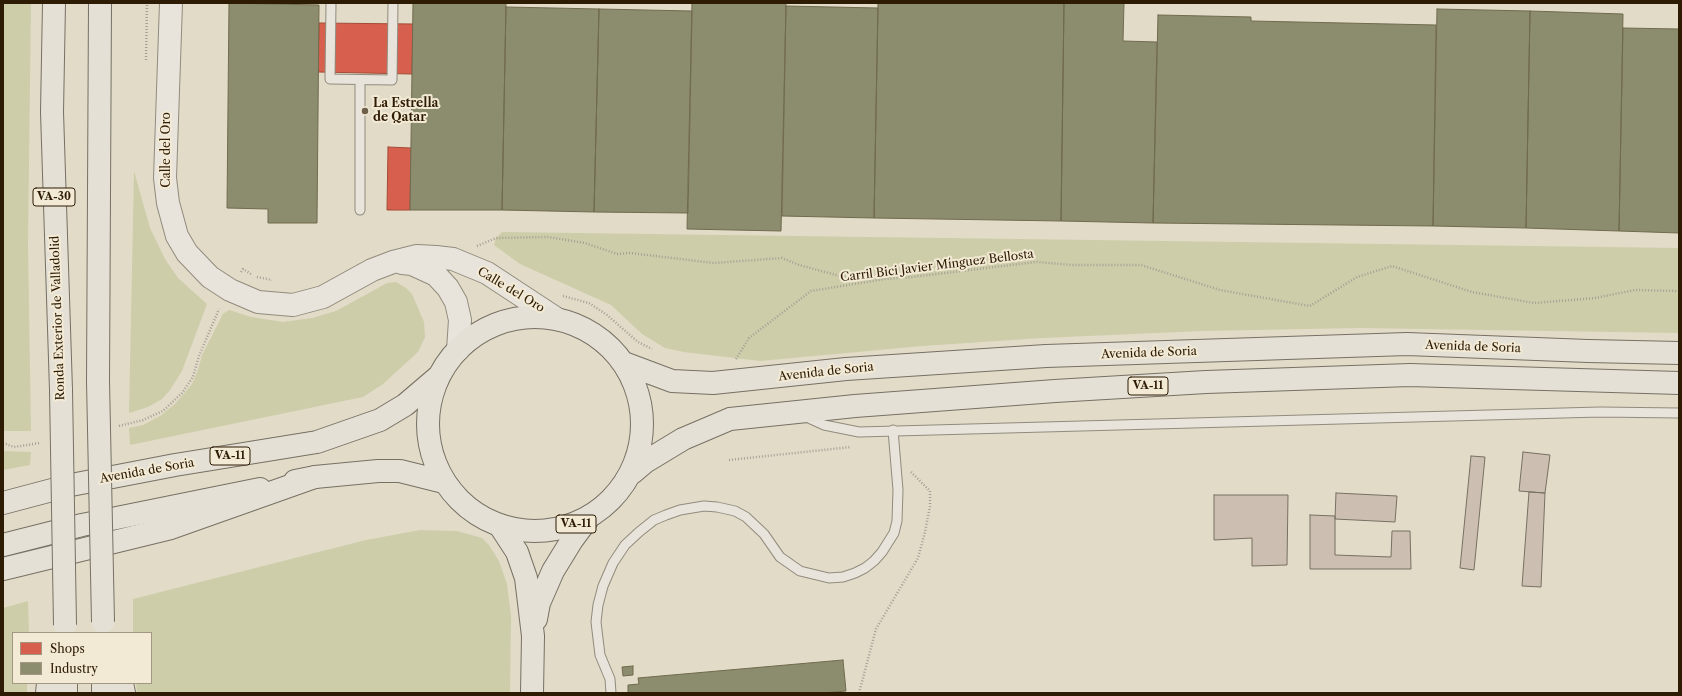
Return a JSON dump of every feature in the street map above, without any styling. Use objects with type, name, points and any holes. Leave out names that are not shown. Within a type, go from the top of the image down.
[{"type":"highway","name":"Ronda Exterior de Valladolid","points":[[54,3],[52,112],[61,390],[64,630]]},
{"type":"highway","points":[[100,3],[98,382],[105,629]]},
{"type":"highway","name":"VA-11","points":[[531,316],[557,319],[571,322],[586,329],[607,343],[624,363],[638,393],[642,409],[642,437],[639,452],[632,472],[614,498],[604,507],[589,517],[566,528],[540,532],[528,532],[500,526],[484,519],[468,509],[450,493],[433,458],[428,428],[431,402],[441,374],[451,359],[458,350],[478,334],[492,325],[510,319],[531,316]]},
{"type":"highway","name":"Avenida de Soria","points":[[624,363],[672,381],[713,383],[846,369],[1046,356],[1407,344],[1588,351],[1679,352]]},
{"type":"highway","name":"Avenida de Soria","points":[[3,503],[71,485],[160,468],[317,442],[380,420],[405,405],[441,374]]},
{"type":"highway","name":"VA-11","points":[[632,472],[645,462],[683,439],[730,419],[855,406],[1055,391],[1206,382],[1395,376],[1679,383]]},
{"type":"highway","points":[[3,545],[82,525],[315,477],[378,471],[400,471],[444,482]]},
{"type":"highway","points":[[3,569],[171,528],[315,477]]},
{"type":"highway","points":[[533,636],[539,604],[545,586],[561,556],[589,517]]},
{"type":"highway","points":[[500,526],[510,539],[522,563],[529,592],[533,636],[532,693]]},
{"type":"street","name":"Calle del Oro","points":[[171,3],[165,178],[168,203],[177,236],[188,253],[210,277],[230,290],[258,302],[293,304],[323,297],[372,270],[393,262],[417,256],[453,259],[487,273],[557,319]]},
{"type":"street","name":"Calle del Oro","points":[[393,262],[412,264],[436,275],[448,288],[456,302],[460,320],[458,350]]},
{"type":"lane","points":[[331,3],[330,79],[360,80],[392,80],[393,3]]},
{"type":"lane","points":[[360,80],[360,210]]},
{"type":"lane","points":[[796,412],[824,425],[858,432],[1600,412],[1679,413]]},
{"type":"lane","points":[[611,693],[610,679],[600,655],[596,622],[598,605],[603,586],[613,563],[625,545],[654,520],[673,513],[704,506],[717,506],[735,511],[750,521],[764,534],[780,557],[800,571],[829,578],[843,576],[865,568],[882,552],[894,533],[898,506],[893,430]]},
{"type":"path","points":[[475,247],[496,238],[548,237],[584,243],[617,254],[630,253],[714,263],[782,258],[799,265],[840,276],[885,279]]},
{"type":"path","name":"Carril Bici Javier Mínguez Bellosta","points":[[732,364],[749,338],[811,291],[885,279],[1036,262],[1072,265],[1141,265],[1220,290],[1310,306],[1357,277],[1392,266],[1472,292],[1503,299],[1534,303],[1595,298],[1635,290],[1679,291]]},
{"type":"path","points":[[113,427],[143,420],[163,411],[182,393],[193,377],[199,356],[220,306]]},
{"type":"path","points":[[3,443],[14,447],[44,442]]},
{"type":"path","points":[[729,460],[854,447]]},
{"type":"path","points":[[859,693],[876,629],[918,558],[926,532],[930,506],[930,491],[910,472],[896,465]]},
{"type":"green space","points":[[3,3],[31,3],[28,245],[31,431],[3,431]]},
{"type":"green space","points":[[134,171],[150,228],[165,259],[178,278],[207,304],[182,371],[170,390],[162,399],[148,407],[129,413]]},
{"type":"green space","points":[[502,232],[1679,248],[1679,333],[1359,328],[1202,331],[1042,338],[922,346],[760,361],[684,352],[665,348],[642,334],[611,305],[520,264],[494,245],[496,238]]},
{"type":"green space","points":[[396,282],[412,294],[424,322],[425,337],[418,352],[383,384],[363,397],[130,445],[129,428],[143,425],[160,416],[175,404],[192,384],[202,355],[223,314],[229,310],[251,317],[283,322],[312,318],[336,311],[387,283]]},
{"type":"green space","points":[[3,451],[31,452],[30,465],[3,470]]},
{"type":"green space","points":[[420,530],[457,531],[482,538],[489,545],[499,561],[507,584],[511,615],[510,693],[137,693],[136,684],[152,684],[152,632],[133,632],[133,599],[366,540]]},
{"type":"green space","points":[[28,601],[29,632],[12,632],[12,684],[27,684],[27,693],[3,693],[3,608]]},
{"type":"building: Shops","points":[[319,23],[413,24],[412,74],[318,72]]},
{"type":"building: Shops","points":[[388,147],[411,148],[410,210],[387,210]]},
{"type":"building: Industry","points":[[229,3],[319,5],[317,223],[268,223],[268,209],[227,208]]},
{"type":"building: Industry","points":[[413,3],[506,3],[502,210],[410,210]]},
{"type":"building: Industry","points":[[692,3],[786,3],[781,231],[687,229]]},
{"type":"building: Industry","points":[[878,3],[1064,3],[1061,221],[874,218]]},
{"type":"building: Industry","points":[[1064,3],[1124,3],[1123,41],[1157,42],[1153,223],[1061,221]]},
{"type":"building: Industry","points":[[786,6],[878,8],[874,218],[782,216]]},
{"type":"building: Industry","points":[[506,7],[599,9],[594,212],[502,210]]},
{"type":"building: Industry","points":[[599,9],[692,11],[688,213],[594,212]]},
{"type":"building: Industry","points":[[1437,9],[1530,11],[1526,228],[1433,226]]},
{"type":"building: Industry","points":[[1530,11],[1623,14],[1619,231],[1526,228]]},
{"type":"building: Industry","points":[[1158,15],[1251,17],[1251,21],[1436,25],[1433,226],[1153,223]]},
{"type":"building: Industry","points":[[1623,28],[1679,29],[1679,233],[1619,231]]},
{"type":"building: Industry","points":[[843,660],[846,691],[822,693],[628,693],[628,685],[639,684],[638,678]]},
{"type":"building: Industry","points":[[633,666],[633,675],[623,676],[622,667]]},
{"type":"building: Other","points":[[1523,452],[1550,455],[1545,493],[1519,491]]},
{"type":"building: Other","points":[[1471,456],[1485,457],[1474,570],[1460,568]]},
{"type":"building: Other","points":[[1529,492],[1545,493],[1541,587],[1522,586]]},
{"type":"building: Other","points":[[1336,493],[1397,496],[1395,522],[1335,519]]},
{"type":"building: Other","points":[[1214,495],[1288,495],[1287,565],[1252,566],[1252,538],[1214,540]]},
{"type":"building: Other","points":[[1310,515],[1335,516],[1335,555],[1391,557],[1392,531],[1410,531],[1411,569],[1310,569]]},
{"type":"place","name":"La Estrella de Qatar","points":[[365,111]]}]
